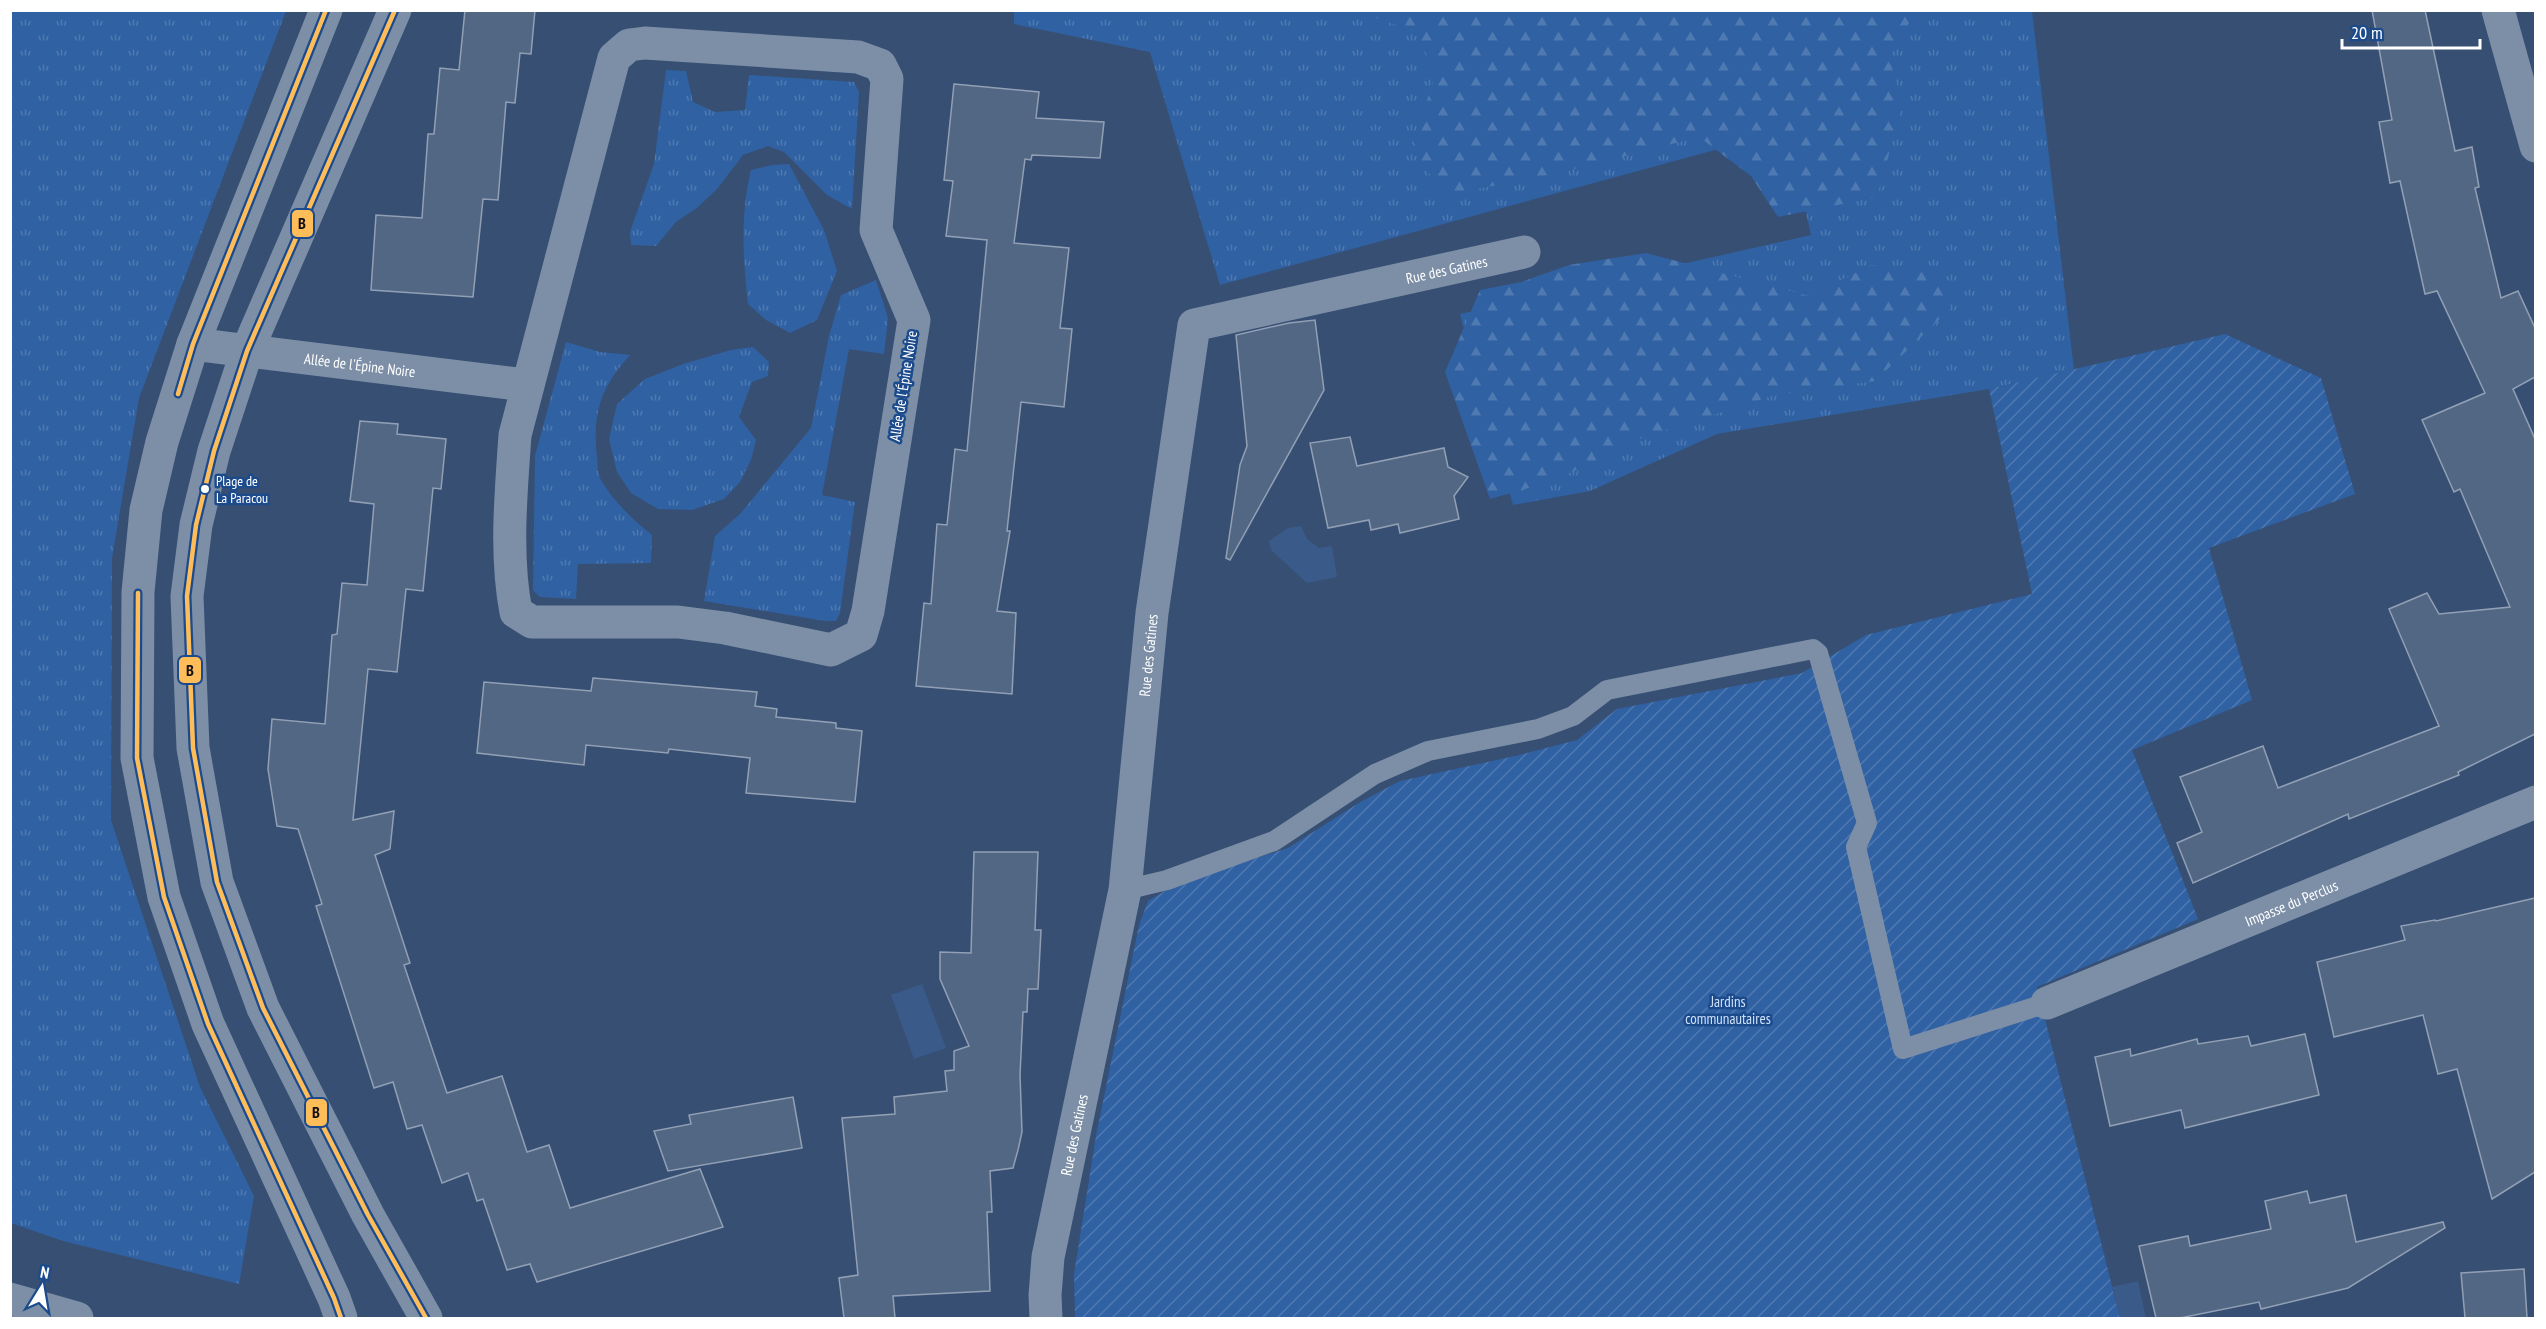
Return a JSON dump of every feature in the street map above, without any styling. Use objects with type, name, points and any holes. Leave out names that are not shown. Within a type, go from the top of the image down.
[{"type":"street","points":[[326,10],[193,344],[162,442],[146,510],[138,592],[137,758],[164,897],[208,1024],[334,1298],[341,1318]]},
{"type":"street","points":[[395,10],[247,351],[214,451],[196,525],[187,596],[193,748],[217,882],[263,1008],[368,1215],[426,1318]]},
{"type":"street","points":[[2498,10],[2535,146]]},
{"type":"street","name":"Allée de l'Épine Noire","points":[[645,44],[858,57],[880,65],[887,79],[876,230],[914,320],[868,611],[861,635],[831,650],[724,628],[678,622],[532,622],[516,612],[511,585],[511,487],[515,435],[526,385],[614,58],[629,45],[645,44]]},
{"type":"street","name":"Rue des Gatines","points":[[1046,1318],[1048,1257],[1125,890],[1152,613],[1194,325],[1524,252]]},
{"type":"street","name":"Allée de l'Épine Noire","points":[[193,344],[526,385]]},
{"type":"street","name":"Impasse du Perclus","points":[[2047,1003],[2535,802]]},
{"type":"street","points":[[10,1299],[77,1318]]},
{"type":"lane","points":[[1125,890],[1167,880],[1274,841],[1375,774],[1428,751],[1538,729],[1573,716],[1607,690],[1813,649],[1818,653],[1867,823],[1856,847],[1902,1049],[2047,1003]]},
{"type":"green space","points":[[11,10],[286,11],[139,398],[112,558],[111,820],[200,1087],[254,1196],[239,1284],[63,1241],[11,1223]]},
{"type":"green space","points":[[1014,11],[2032,11],[2074,370],[1989,389],[1717,434],[1590,491],[1513,505],[1460,314],[1811,235],[1788,130],[1220,285],[1150,52],[1014,24]]},
{"type":"green space","points":[[1357,11],[1916,11],[1889,58],[1903,103],[1877,197],[1778,217],[1751,176],[1699,137],[1558,173],[1442,196],[1412,143],[1435,77],[1418,33]]},
{"type":"green space","points":[[666,70],[686,71],[693,102],[715,112],[745,110],[749,75],[854,82],[859,92],[852,209],[827,195],[784,152],[768,146],[743,155],[717,189],[698,207],[676,222],[656,246],[631,245],[630,232],[654,164]]},
{"type":"green space","points":[[789,164],[824,230],[837,271],[817,320],[790,333],[766,320],[748,304],[744,237],[745,203],[751,170]]},
{"type":"green space","points":[[1646,253],[1809,296],[1871,265],[1935,272],[1951,308],[1875,381],[1775,395],[1644,437],[1553,481],[1490,499],[1445,372],[1480,290],[1521,282],[1569,265]]},
{"type":"green space","points":[[876,280],[888,318],[884,354],[849,349],[822,495],[855,502],[840,613],[836,621],[704,601],[715,536],[740,514],[811,428],[829,336],[841,295]]},
{"type":"green space","name":"Jardins communautaires","points":[[2225,334],[2321,378],[2355,494],[2209,548],[2252,700],[2132,750],[2198,919],[2037,987],[2120,1318],[1075,1318],[1074,1274],[1096,1136],[1139,925],[1148,901],[1180,882],[1288,848],[1362,801],[1400,781],[1577,740],[1617,709],[1802,673],[1866,635],[2032,594],[1989,389]]},
{"type":"green space","points":[[566,342],[600,352],[630,355],[612,378],[601,401],[596,427],[598,472],[617,503],[652,535],[651,563],[578,564],[576,599],[540,597],[533,590],[535,456]]},
{"type":"green space","points":[[753,347],[769,362],[768,376],[752,382],[739,417],[756,440],[751,460],[740,482],[724,499],[692,510],[658,509],[631,493],[617,472],[609,439],[617,404],[645,379],[683,364],[731,350]]},
{"type":"shaded area","points":[[1301,526],[1307,539],[1319,548],[1332,546],[1337,577],[1307,583],[1271,550],[1269,541],[1288,528]]},
{"type":"shaded area","points":[[922,984],[946,1048],[914,1059],[891,995]]},
{"type":"shaded area","points":[[2138,1281],[2146,1318],[2120,1318],[2112,1287]]},
{"type":"building","points":[[465,10],[535,10],[531,54],[520,53],[515,103],[506,102],[498,200],[483,199],[473,297],[371,290],[376,215],[422,218],[428,134],[434,134],[440,68],[459,70]]},
{"type":"building","points":[[2372,10],[2425,10],[2455,151],[2472,147],[2479,187],[2475,188],[2501,298],[2518,291],[2535,328],[2535,377],[2513,389],[2535,439],[2535,734],[2458,772],[2459,775],[2349,819],[2348,814],[2193,883],[2177,843],[2202,832],[2180,777],[2263,746],[2278,788],[2439,726],[2389,609],[2427,593],[2439,614],[2510,607],[2460,489],[2454,492],[2422,420],[2485,393],[2437,291],[2425,294],[2400,181],[2390,183],[2379,122],[2392,120]]},
{"type":"building","points":[[954,84],[1039,92],[1036,118],[1104,122],[1100,158],[1032,155],[1031,160],[1025,159],[1014,243],[1069,248],[1060,328],[1072,329],[1064,407],[1021,402],[1007,531],[1010,531],[997,611],[1016,613],[1012,694],[916,686],[924,603],[931,604],[937,524],[947,525],[955,449],[967,451],[987,240],[946,236],[953,181],[944,180]]},
{"type":"building","points":[[1315,320],[1324,390],[1230,560],[1226,558],[1240,465],[1247,446],[1236,335],[1289,323]]},
{"type":"building","points":[[360,421],[398,424],[397,434],[446,439],[441,489],[433,488],[423,591],[406,589],[397,672],[368,669],[353,820],[394,811],[390,849],[375,855],[410,963],[404,965],[447,1093],[502,1076],[527,1152],[549,1145],[570,1208],[700,1169],[723,1227],[537,1282],[530,1264],[507,1270],[483,1199],[477,1201],[468,1173],[442,1183],[422,1125],[407,1129],[393,1082],[374,1088],[316,906],[322,904],[298,829],[277,826],[268,769],[272,719],[325,724],[332,635],[337,634],[342,583],[367,585],[374,504],[350,501]]},
{"type":"building","points":[[1350,437],[1357,466],[1444,448],[1448,467],[1468,477],[1454,496],[1459,519],[1400,533],[1398,524],[1371,530],[1369,520],[1328,528],[1310,443]]},
{"type":"building","points":[[593,678],[757,692],[755,706],[777,709],[776,717],[836,723],[836,728],[862,731],[855,802],[746,793],[750,758],[669,749],[668,753],[586,745],[584,765],[477,753],[484,682],[591,691]]},
{"type":"building","points":[[974,852],[1038,852],[1035,930],[1041,930],[1038,989],[1028,989],[1027,1012],[1023,1012],[1020,1075],[1022,1132],[1013,1168],[990,1171],[992,1212],[987,1212],[990,1291],[893,1296],[895,1318],[844,1318],[839,1278],[858,1275],[842,1118],[895,1114],[894,1097],[947,1091],[945,1071],[954,1070],[954,1051],[969,1046],[940,979],[940,952],[971,953]]},
{"type":"building","points":[[2535,898],[2535,1172],[2492,1199],[2457,1069],[2438,1074],[2423,1015],[2334,1037],[2317,962],[2405,940],[2401,926],[2436,921]]},
{"type":"building","points":[[2305,1034],[2319,1095],[2185,1128],[2181,1110],[2110,1126],[2095,1057],[2130,1049],[2131,1056],[2197,1039],[2198,1044],[2248,1036],[2251,1046]]},
{"type":"building","points":[[793,1097],[802,1148],[668,1171],[654,1131],[691,1124],[689,1115]]},
{"type":"building","points":[[2307,1191],[2310,1203],[2346,1195],[2356,1242],[2443,1222],[2445,1228],[2348,1288],[2261,1309],[2259,1302],[2180,1318],[2156,1318],[2139,1246],[2188,1236],[2190,1246],[2271,1229],[2265,1201]]},
{"type":"building","points":[[2524,1269],[2527,1318],[2465,1318],[2461,1273]]},
{"type":"transit line","name":"B","points":[[178,394],[193,344],[326,10]]},
{"type":"transit line","name":"B","points":[[395,10],[247,351],[214,451],[196,525],[187,596],[193,748],[217,882],[263,1008],[368,1215],[426,1318]]},
{"type":"transit line","name":"B","points":[[138,593],[137,758],[164,897],[208,1024],[334,1298],[341,1318]]},
{"type":"place","name":"Plage de La Paracou","points":[[205,489]]}]
